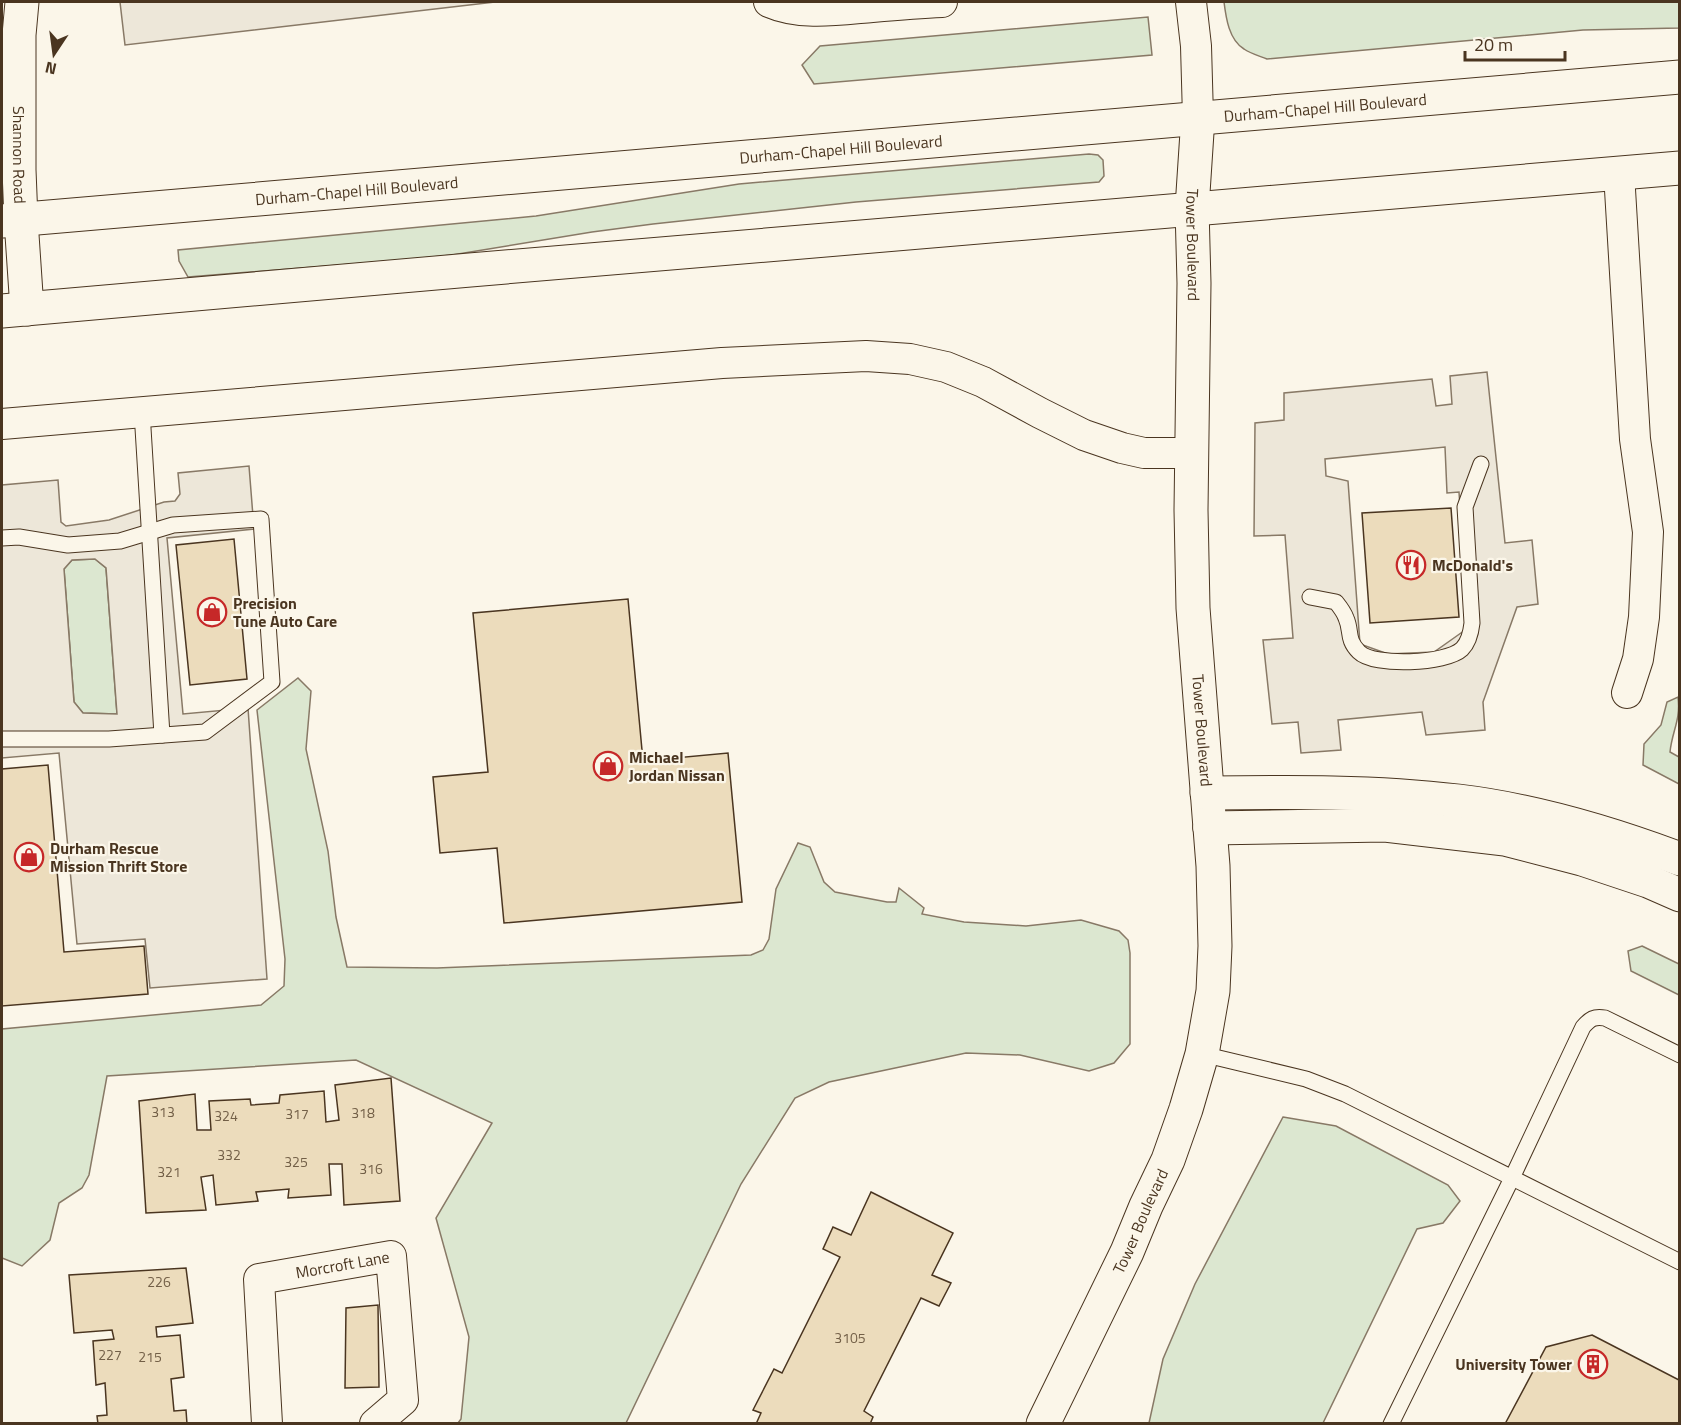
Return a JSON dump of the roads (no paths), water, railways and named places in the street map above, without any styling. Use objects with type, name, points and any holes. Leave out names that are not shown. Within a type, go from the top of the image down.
[{"type":"main road","name":"Shannon Road","points":[[14,310],[11,220],[22,2]]},
{"type":"main road","name":"Durham-Chapel Hill Boulevard","points":[[11,220],[1680,77]]},
{"type":"main road","name":"Tower Boulevard","points":[[1048,1422],[1168,1160],[1202,1054],[1213,991],[1215,946],[1213,866],[1193,608],[1191,510],[1194,283],[1192,208],[1198,117]]},
{"type":"main road","points":[[14,310],[1680,168]]},
{"type":"main road","points":[[1207,793],[1337,793],[1407,796],[1461,802],[1517,811],[1574,824],[1640,843],[1680,859]]},
{"type":"main road","points":[[1210,828],[1385,825],[1505,839],[1581,859],[1648,881],[1680,895]]},
{"type":"street","points":[[769,2],[784,8],[805,10],[838,10],[942,2]]},
{"type":"street","name":"Tower Boulevard","points":[[1191,2],[1196,46],[1198,117]]},
{"type":"street","points":[[1619,173],[1635,439],[1648,532],[1644,617],[1638,659],[1627,693]]},
{"type":"street","points":[[2,424],[722,363],[866,356],[910,359],[946,367],[982,382],[1084,435],[1122,448],[1144,453],[1192,453]]},
{"type":"street","name":"Morcroft Lane","points":[[267,1424],[259,1280],[391,1256],[403,1400],[375,1424]]},
{"type":"lane","points":[[142,412],[162,735]]},
{"type":"lane","points":[[1310,597],[1336,602],[1347,620],[1350,640],[1360,654],[1388,663],[1435,660],[1451,656],[1463,648],[1470,635],[1472,623],[1465,507],[1481,464]]},
{"type":"lane","points":[[2,538],[19,537],[68,545],[120,541],[173,525],[261,519],[272,682],[205,732],[109,738],[2,739]]},
{"type":"lane","points":[[1391,1424],[1579,1036],[1589,1020],[1597,1016],[1605,1018],[1680,1055]]},
{"type":"lane","points":[[1202,1054],[1306,1079],[1345,1094],[1680,1262]]},
{"type":"place","name":"McDonald's","points":[[1411,565]]},
{"type":"place","name":"Precision Tune Auto Care","points":[[212,612]]},
{"type":"place","name":"Michael Jordan Nissan","points":[[608,766]]},
{"type":"place","name":"Durham Rescue Mission Thrift Store","points":[[29,857]]},
{"type":"place","name":"University Tower","points":[[1593,1364]]}]
